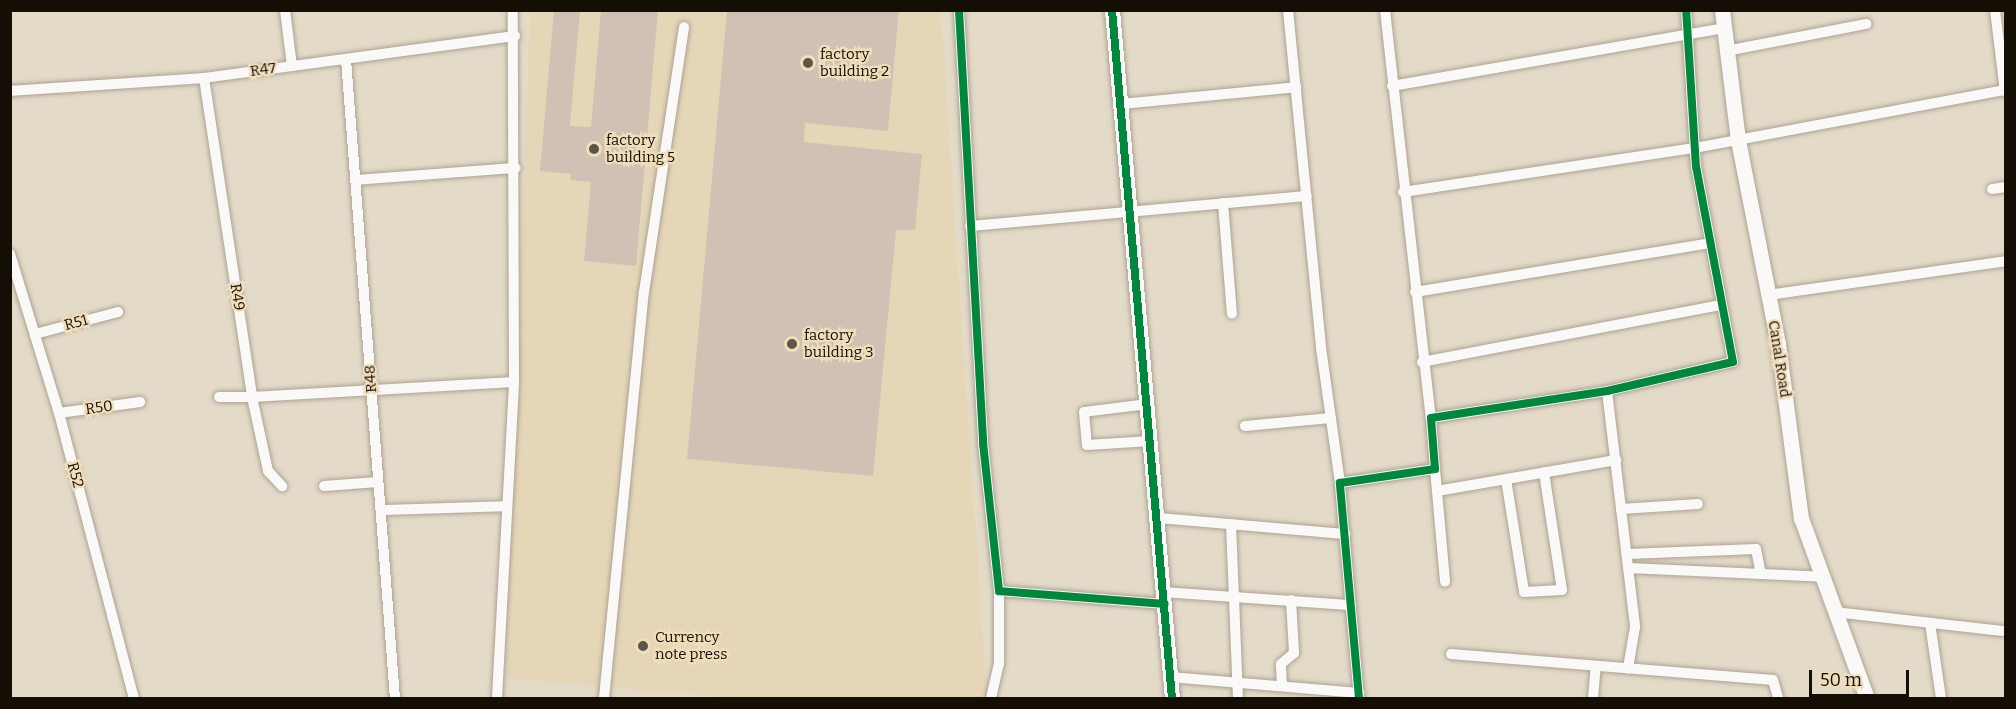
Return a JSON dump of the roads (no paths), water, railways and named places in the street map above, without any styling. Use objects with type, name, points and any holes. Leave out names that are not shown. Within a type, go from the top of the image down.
[{"type":"street","points":[[285,10],[292,66]]},
{"type":"street","points":[[497,699],[514,382],[516,168],[513,10]]},
{"type":"street","points":[[959,10],[983,443],[999,591],[999,664],[991,699]]},
{"type":"street","points":[[1112,10],[1172,699]]},
{"type":"street","points":[[1170,677],[1282,686],[1359,696],[1340,483],[1331,418],[1288,10]]},
{"type":"street","points":[[1385,10],[1422,362],[1431,418],[1445,582]]},
{"type":"street","points":[[1431,418],[1607,391],[1733,362],[1710,243],[1695,148],[1686,10]]},
{"type":"street","name":"Canal Road","points":[[1722,10],[1738,140],[1768,294],[1801,518],[1867,699]]},
{"type":"street","points":[[1403,192],[1695,148],[2005,90],[1995,10]]},
{"type":"street","points":[[1726,51],[1866,24]]},
{"type":"street","points":[[604,699],[644,292],[684,27]]},
{"type":"street","points":[[1392,86],[1724,28]]},
{"type":"street","name":"R47","points":[[10,91],[204,78],[515,36]]},
{"type":"street","name":"R48","points":[[346,59],[395,699]]},
{"type":"street","name":"R49","points":[[204,78],[252,397],[268,471],[282,486]]},
{"type":"street","points":[[1120,104],[1296,87]]},
{"type":"street","points":[[355,180],[516,168]]},
{"type":"street","points":[[1992,189],[2006,187]]},
{"type":"street","points":[[970,226],[1307,196]]},
{"type":"street","points":[[1223,203],[1232,314]]},
{"type":"street","points":[[1415,292],[1710,243]]},
{"type":"street","name":"R52","points":[[10,254],[59,413],[134,699]]},
{"type":"street","points":[[1768,294],[2006,261]]},
{"type":"street","points":[[1422,362],[1722,305]]},
{"type":"street","name":"R51","points":[[35,334],[118,312]]},
{"type":"street","points":[[219,397],[514,382]]},
{"type":"street","points":[[1607,391],[1635,627],[1628,668]]},
{"type":"street","name":"R50","points":[[59,413],[140,402]]},
{"type":"street","points":[[1148,404],[1084,412],[1087,445],[1151,441]]},
{"type":"street","points":[[1245,426],[1331,418]]},
{"type":"street","points":[[1437,490],[1616,460]]},
{"type":"street","points":[[1340,483],[1435,469]]},
{"type":"street","points":[[1506,479],[1524,592],[1562,590],[1544,472]]},
{"type":"street","points":[[324,486],[378,482]]},
{"type":"street","points":[[1621,509],[1698,504]]},
{"type":"street","points":[[381,510],[507,506]]},
{"type":"street","points":[[1158,518],[1345,534]]},
{"type":"street","points":[[1231,524],[1239,699]]},
{"type":"street","points":[[1627,554],[1756,549],[1761,574]]},
{"type":"street","points":[[1628,568],[1822,577]]},
{"type":"street","points":[[999,591],[1164,598],[1234,597],[1352,605]]},
{"type":"street","points":[[1282,686],[1281,664],[1294,653],[1291,600]]},
{"type":"street","points":[[1835,612],[2002,631]]},
{"type":"street","points":[[1930,623],[1941,698]]},
{"type":"street","points":[[1451,654],[1773,680],[1778,699]]},
{"type":"street","points":[[1593,699],[1596,666]]},
{"type":"place","name":"factory building 2","points":[[808,63]]},
{"type":"place","name":"factory building 5","points":[[594,149]]},
{"type":"place","name":"factory building 3","points":[[792,344]]},
{"type":"place","name":"Currency note press","points":[[643,646]]}]
